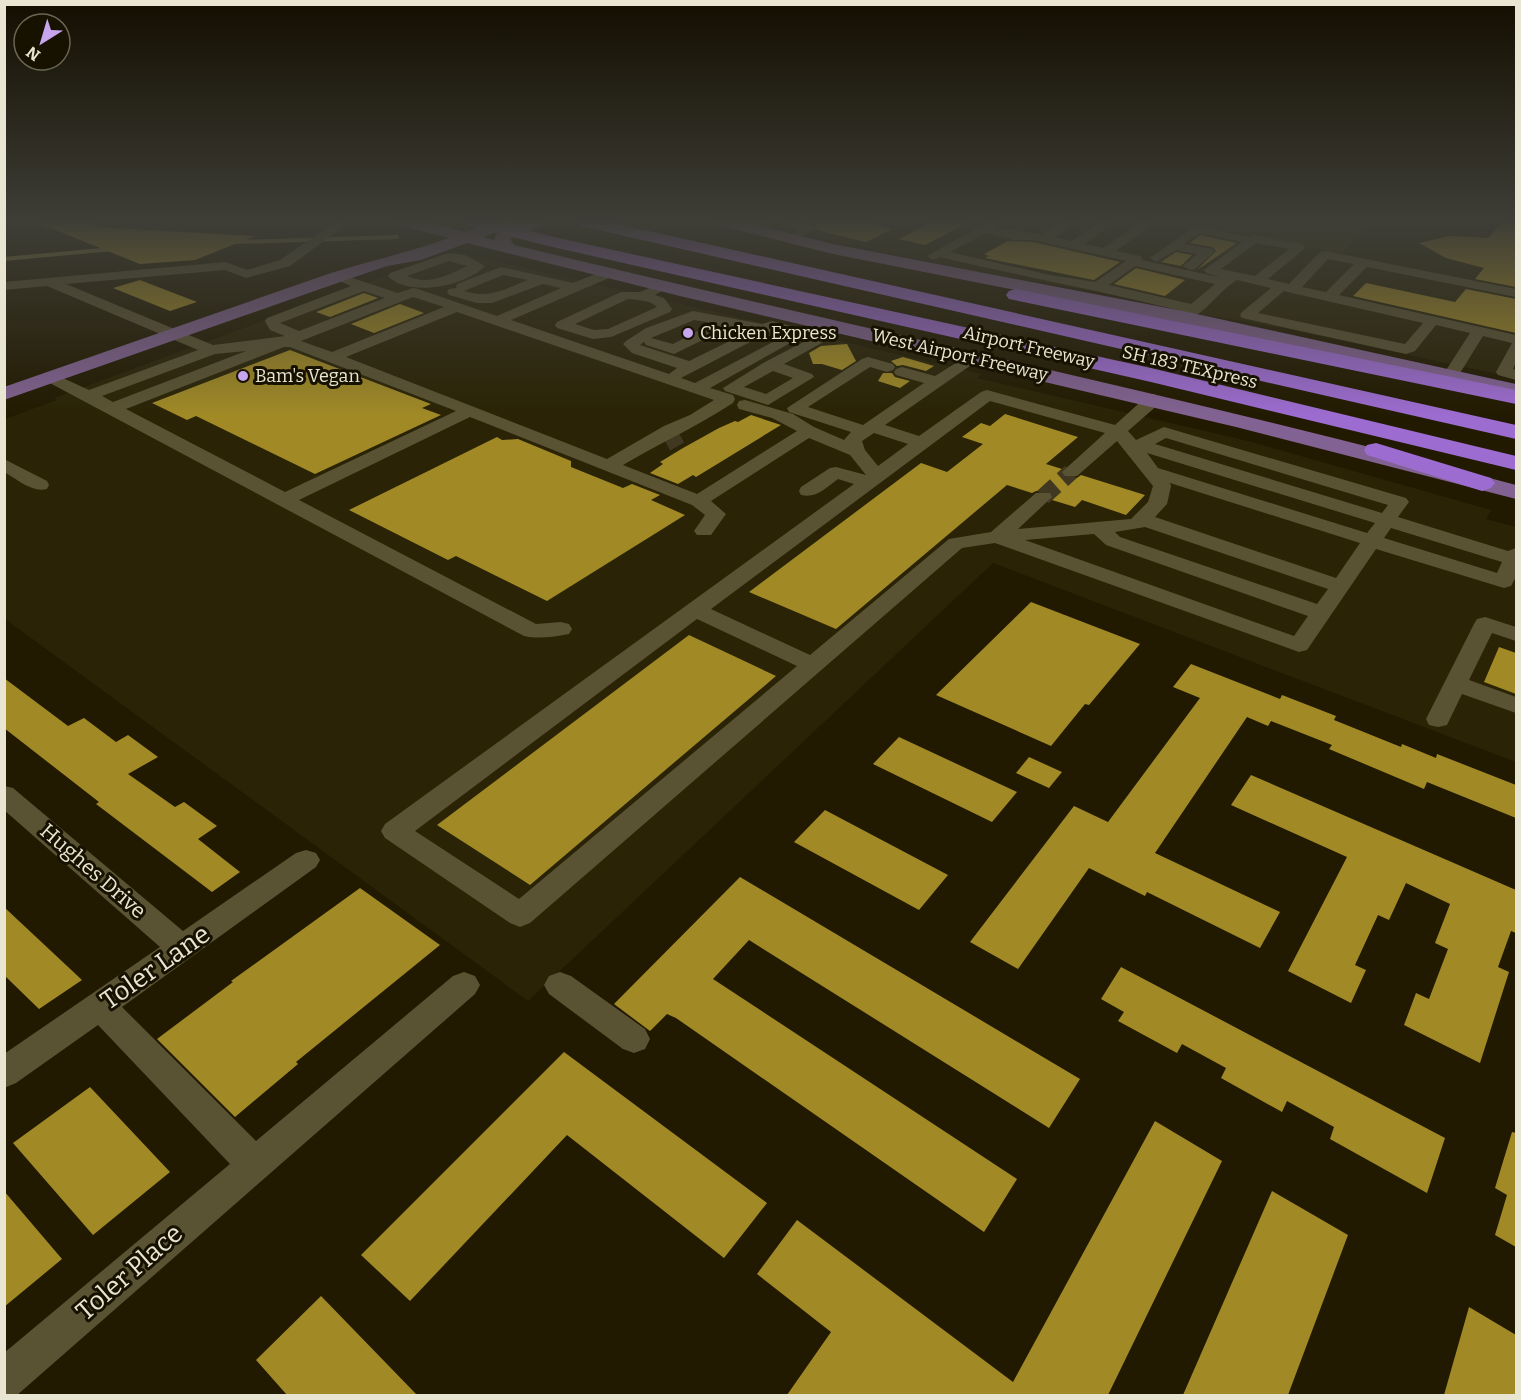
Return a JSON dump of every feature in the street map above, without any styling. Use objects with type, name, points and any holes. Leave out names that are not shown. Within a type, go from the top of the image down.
[{"type":"highway","points":[[744,286],[829,311],[1269,420],[1482,483]]},
{"type":"highway","name":"Airport Freeway","points":[[754,286],[1151,375],[1516,464]]},
{"type":"highway","name":"SH 183 TEXpress","points":[[838,286],[1516,442]]},
{"type":"highway","name":"SH 183 TEXpress","points":[[851,286],[1516,432]]},
{"type":"highway","points":[[976,286],[1516,397]]},
{"type":"highway","name":"Airport Freeway","points":[[1005,286],[1516,414]]},
{"type":"main road","points":[[4,394],[310,286]]},
{"type":"main road","name":"West Airport Freeway","points":[[645,286],[663,294],[775,323],[838,328],[1154,399],[1516,492]]},
{"type":"main road","points":[[1033,286],[1188,313],[1516,390]]},
{"type":"street","points":[[59,286],[172,335],[213,350]]},
{"type":"street","points":[[298,336],[275,327],[272,321],[363,286]]},
{"type":"street","points":[[365,286],[398,297]]},
{"type":"street","points":[[432,299],[463,286]]},
{"type":"street","points":[[451,291],[477,299],[492,298],[523,286]]},
{"type":"street","points":[[570,286],[576,288]]},
{"type":"street","points":[[497,321],[580,286]]},
{"type":"street","points":[[1099,286],[1188,313],[1222,286]]},
{"type":"street","points":[[1279,286],[1516,339]]},
{"type":"street","points":[[1288,324],[1335,286]]},
{"type":"street","points":[[1483,286],[1516,293]]},
{"type":"street","points":[[1286,288],[1246,315],[1408,349],[1433,320]]},
{"type":"street","points":[[112,408],[413,292],[788,418],[801,424],[808,431],[856,451]]},
{"type":"street","points":[[663,294],[591,334],[562,325],[626,296],[663,294]]},
{"type":"street","points":[[1325,332],[1353,303]]},
{"type":"street","points":[[339,360],[457,307]]},
{"type":"street","points":[[339,360],[473,312]]},
{"type":"street","points":[[1368,341],[1395,312]]},
{"type":"street","points":[[691,367],[631,346],[631,344],[693,315],[729,321],[775,323],[801,333],[697,388]]},
{"type":"street","points":[[640,338],[674,349],[729,321]]},
{"type":"street","points":[[669,378],[775,323]]},
{"type":"street","points":[[838,328],[731,388],[922,443]]},
{"type":"street","points":[[1451,375],[1479,331]]},
{"type":"street","points":[[88,396],[213,350],[291,342],[699,501],[716,514],[704,531]]},
{"type":"street","points":[[1510,373],[1516,346]]},
{"type":"street","points":[[768,400],[807,377],[847,366],[870,352]]},
{"type":"street","points":[[873,479],[856,451],[853,439],[972,358]]},
{"type":"street","points":[[795,408],[868,362],[937,381]]},
{"type":"street","points":[[771,365],[807,377]]},
{"type":"street","points":[[52,378],[286,498],[532,631],[561,629]]},
{"type":"street","points":[[1140,522],[1157,504],[1162,486],[1137,447],[1118,432],[987,395],[395,831],[520,915],[956,543],[1140,522],[1340,586]]},
{"type":"street","points":[[641,446],[657,446],[727,399]]},
{"type":"street","points":[[1071,472],[1154,399]]},
{"type":"street","points":[[286,498],[470,411]]},
{"type":"street","points":[[608,465],[670,430],[676,434]]},
{"type":"street","points":[[699,501],[808,431]]},
{"type":"street","points":[[1137,447],[1515,556],[1504,582],[1152,472]]},
{"type":"street","points":[[4,464],[40,485]]},
{"type":"street","points":[[808,491],[836,471],[873,479]]},
{"type":"street","points":[[997,537],[1043,497]]},
{"type":"street","points":[[997,537],[1299,645],[1386,520]]},
{"type":"street","points":[[1099,528],[1113,541],[1321,613]]},
{"type":"street","points":[[695,610],[813,665]]},
{"type":"street","points":[[1438,719],[1485,624],[1516,634]]},
{"type":"street","points":[[1456,683],[1516,705]]},
{"type":"street","name":"Hughes Drive","points":[[4,795],[182,948]]},
{"type":"street","name":"Toler Lane","points":[[4,1073],[306,860]]},
{"type":"street","name":"Toler Place","points":[[4,1380],[464,985]]},
{"type":"street","points":[[560,985],[634,1039]]},
{"type":"street","points":[[100,1006],[254,1164]]},
{"type":"shaded area","points":[[357,286],[605,286],[982,374],[977,378],[1248,441],[1491,510],[1486,519],[1516,527],[1516,762],[993,563],[528,1001],[5,619],[5,419],[57,400],[54,398]]},
{"type":"shaded area","points":[[1063,286],[1516,286],[1516,378],[1283,328],[1205,315],[1085,287],[1079,289]]},
{"type":"building","points":[[156,286],[197,302],[170,311],[113,288]]},
{"type":"building","points":[[1124,286],[1177,286],[1165,296]]},
{"type":"building","points":[[1363,286],[1382,286],[1455,302],[1466,289],[1516,299],[1516,333],[1353,296]]},
{"type":"building","points":[[364,293],[378,298],[330,317],[316,312]]},
{"type":"building","points":[[400,304],[424,313],[374,333],[351,324]]},
{"type":"building","points":[[847,344],[856,361],[842,370],[822,364],[813,364],[809,353],[821,346]]},
{"type":"building","points":[[290,350],[431,404],[422,408],[441,415],[315,474],[196,416],[187,420],[152,403]]},
{"type":"building","points":[[903,357],[934,366],[926,371],[903,365],[897,366],[891,361]]},
{"type":"building","points":[[883,373],[892,373],[895,377],[910,381],[900,388],[878,381]]},
{"type":"building","points":[[1005,414],[1078,437],[1046,464],[1062,469],[1060,472],[1063,477],[1077,478],[1081,475],[1145,495],[1126,515],[1082,500],[1075,507],[1052,500],[1054,496],[1050,491],[1032,493],[1007,485],[836,629],[749,592],[921,463],[947,472],[983,444],[962,437],[981,423],[990,426]]},
{"type":"building","points":[[751,415],[781,425],[696,477],[693,475],[678,484],[650,473],[663,464],[660,462],[683,448],[719,428]]},
{"type":"building","points":[[497,437],[502,440],[518,439],[571,461],[571,467],[623,488],[632,484],[660,495],[651,500],[685,515],[547,601],[456,556],[448,560],[349,510]]},
{"type":"building","points":[[1031,602],[1140,644],[1089,705],[1085,704],[1051,746],[936,695]]},
{"type":"building","points":[[689,635],[776,676],[530,885],[437,825]]},
{"type":"building","points":[[1499,647],[1516,653],[1516,694],[1484,682]]},
{"type":"building","points":[[1191,664],[1280,699],[1282,695],[1336,716],[1334,720],[1401,747],[1402,744],[1436,758],[1437,754],[1516,785],[1516,818],[1427,782],[1424,789],[1329,749],[1332,745],[1271,721],[1268,726],[1247,717],[1155,853],[1280,912],[1260,948],[1147,892],[1145,896],[1089,868],[1018,969],[970,942],[1074,806],[1108,822],[1200,698],[1173,687]]},
{"type":"building","points":[[4,678],[68,726],[84,718],[116,742],[128,735],[158,757],[128,774],[175,807],[184,802],[217,826],[198,839],[240,872],[212,892],[96,804],[99,802],[4,728]]},
{"type":"building","points":[[899,737],[1017,792],[992,822],[873,764]]},
{"type":"building","points":[[1029,757],[1062,772],[1049,788],[1016,773]]},
{"type":"building","points":[[1251,775],[1516,890],[1516,933],[1511,931],[1498,967],[1509,972],[1480,1063],[1404,1025],[1416,993],[1429,999],[1448,949],[1435,943],[1450,904],[1406,883],[1389,920],[1378,915],[1355,965],[1366,970],[1351,1003],[1288,971],[1347,857],[1231,805]]},
{"type":"building","points":[[825,810],[948,875],[919,910],[794,842]]},
{"type":"building","points":[[740,877],[1080,1079],[1049,1128],[749,940],[713,979],[1017,1179],[984,1232],[676,1018],[667,1014],[650,1031],[614,1004]]},
{"type":"building","points":[[360,888],[440,945],[296,1062],[298,1064],[235,1117],[157,1039],[233,982],[231,981]]},
{"type":"building","points":[[4,907],[82,980],[39,1009],[4,975]]},
{"type":"building","points":[[1121,967],[1445,1138],[1427,1193],[1330,1139],[1334,1127],[1287,1101],[1282,1112],[1221,1078],[1226,1068],[1182,1044],[1177,1053],[1118,1021],[1124,1012],[1101,999]]},
{"type":"building","points":[[564,1052],[767,1203],[724,1258],[567,1135],[410,1301],[361,1255]]},
{"type":"building","points":[[90,1087],[170,1172],[93,1235],[13,1143]]},
{"type":"building","points":[[1155,1121],[1222,1161],[1108,1395],[787,1395],[831,1332],[757,1274],[797,1220],[1013,1382]]},
{"type":"building","points":[[1512,1132],[1516,1133],[1516,1247],[1495,1235],[1507,1195],[1495,1188]]},
{"type":"building","points":[[4,1191],[62,1259],[4,1307]]},
{"type":"building","points":[[1272,1191],[1348,1235],[1288,1395],[1183,1395]]},
{"type":"building","points":[[321,1296],[417,1395],[287,1395],[256,1360]]},
{"type":"building","points":[[1469,1307],[1516,1335],[1516,1395],[1444,1395]]},
{"type":"tunnel","points":[[666,443],[680,435]]},
{"type":"tunnel","points":[[1043,497],[1071,472]]},
{"type":"place","name":"Chicken Express","points":[[688,333]]},
{"type":"place","name":"Bam's Vegan","points":[[243,376]]}]
